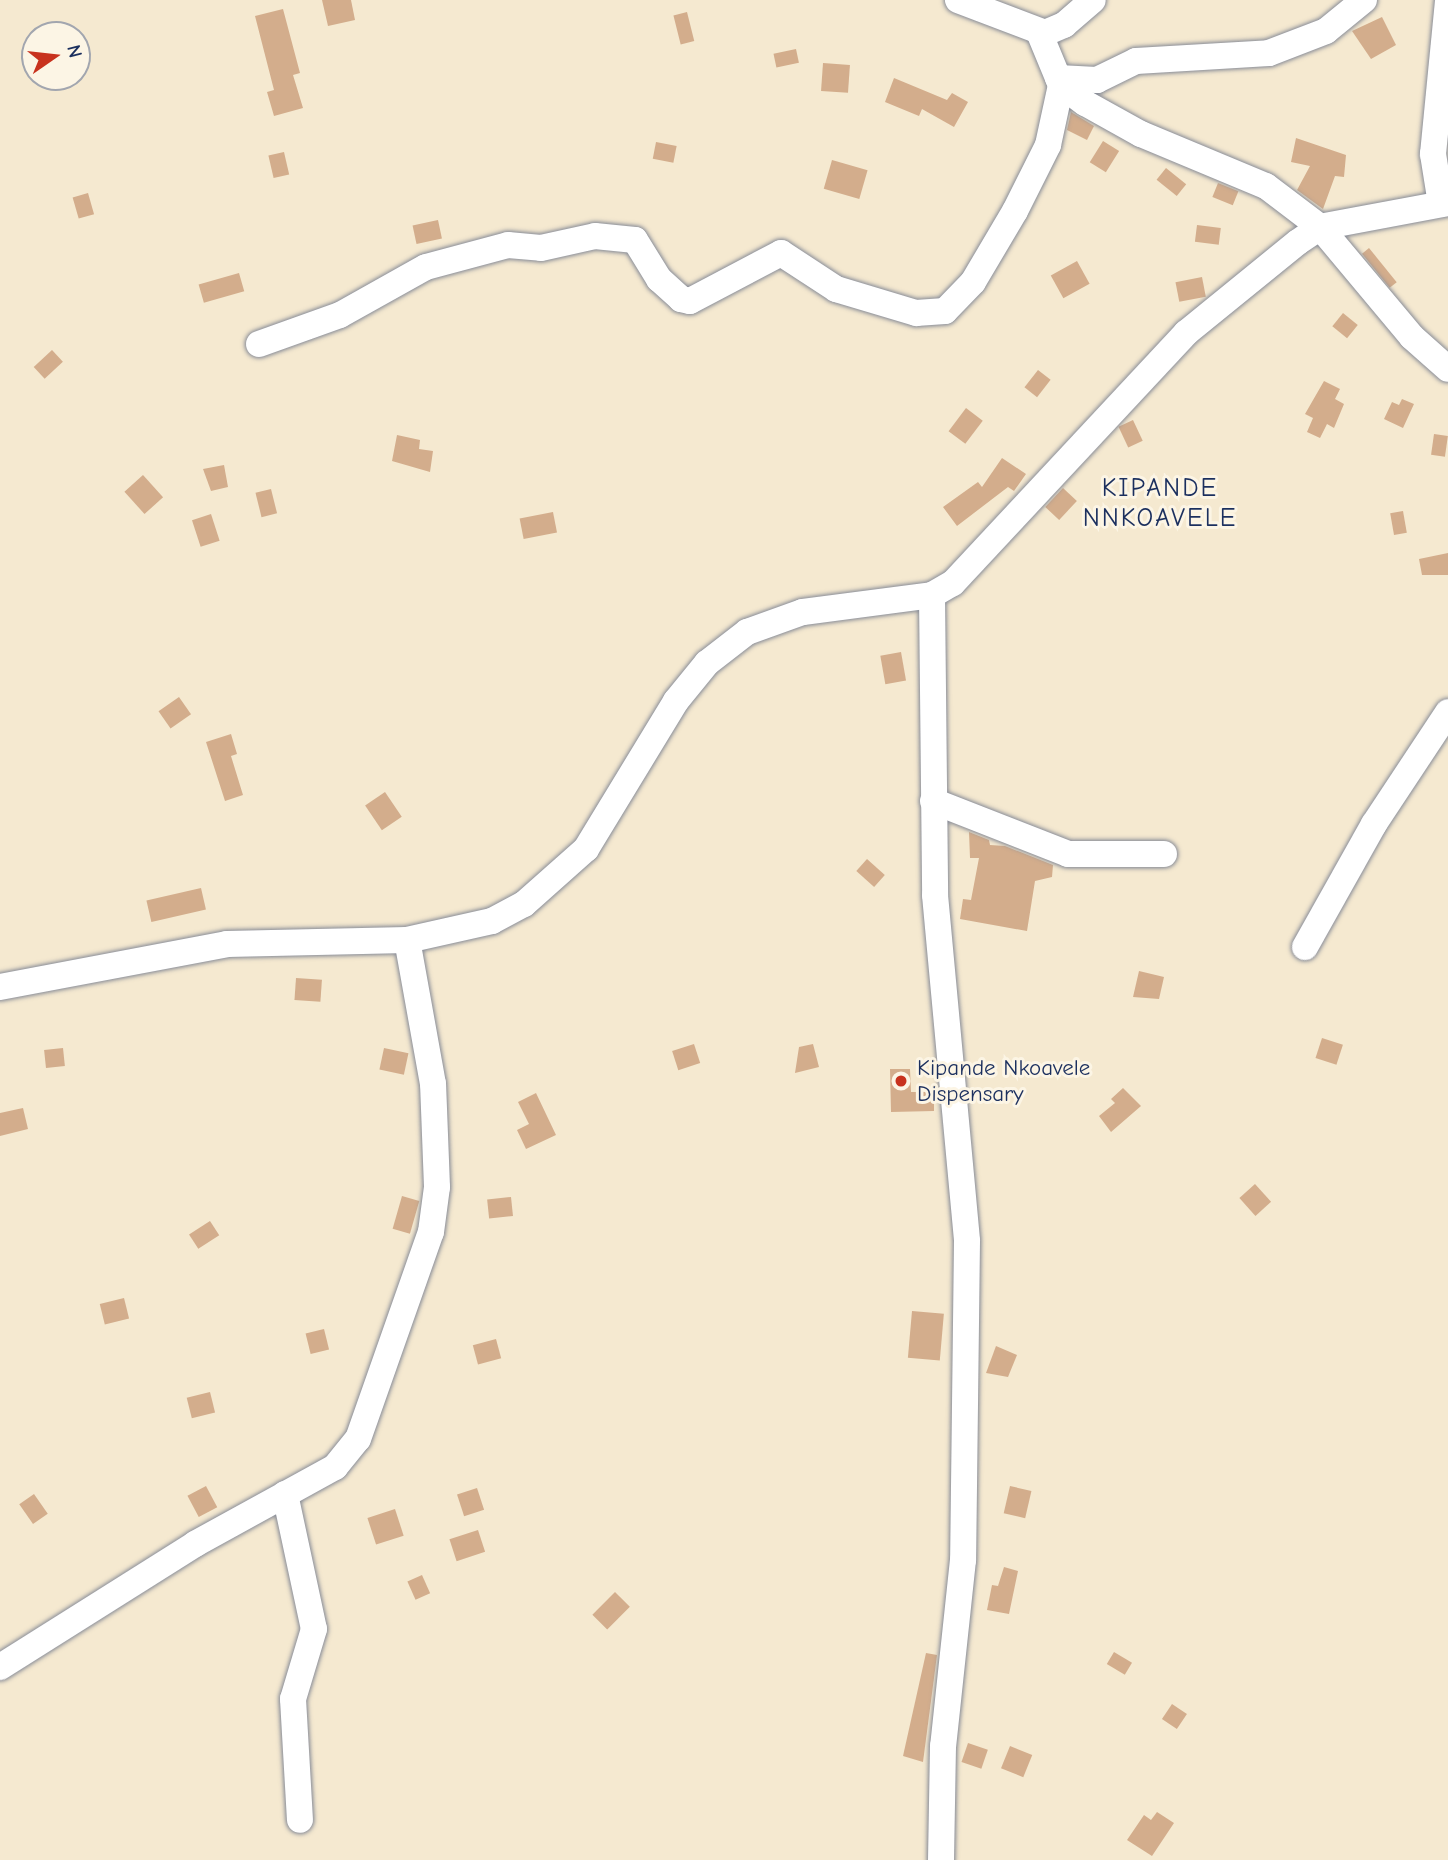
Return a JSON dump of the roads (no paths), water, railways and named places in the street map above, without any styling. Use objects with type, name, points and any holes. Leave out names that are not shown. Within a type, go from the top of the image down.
[{"type":"street","points":[[958,0],[1039,32],[1053,32],[1093,0]]},
{"type":"street","points":[[1060,81],[1097,80],[1136,61],[1269,53],[1326,31],[1364,0]]},
{"type":"street","points":[[0,987],[227,944],[407,940],[492,920],[524,904],[557,878],[586,849],[676,701],[707,663],[747,632],[803,612],[932,595],[969,568],[1186,333],[1320,227],[1444,204],[1433,154],[1448,1]]},
{"type":"street","points":[[1039,32],[1060,81],[1141,134],[1266,187],[1320,227],[1397,321],[1448,369]]},
{"type":"street","points":[[259,344],[340,315],[426,267],[508,245],[541,248],[595,236],[632,238],[659,279],[681,299],[690,301],[781,253],[836,289],[916,313],[945,310],[973,282],[1015,211],[1048,145],[1060,81]]},
{"type":"street","points":[[932,595],[933,801],[945,1026],[967,1241],[963,1560],[943,1746],[941,1860]]},
{"type":"street","points":[[1305,947],[1374,824],[1448,712]]},
{"type":"street","points":[[933,801],[1068,854],[1164,854]]},
{"type":"street","points":[[0,1667],[195,1544],[335,1467],[358,1439],[431,1232],[438,1187],[436,1122],[407,940]]},
{"type":"street","points":[[285,1494],[314,1629],[293,1699],[300,1819]]},
{"type":"place","name":"Kipande Nkoavele Dispensary","points":[[901,1081]]},
{"type":"district","name":"KIPANDE NNKOAVELE","points":[[1160,504]]}]
